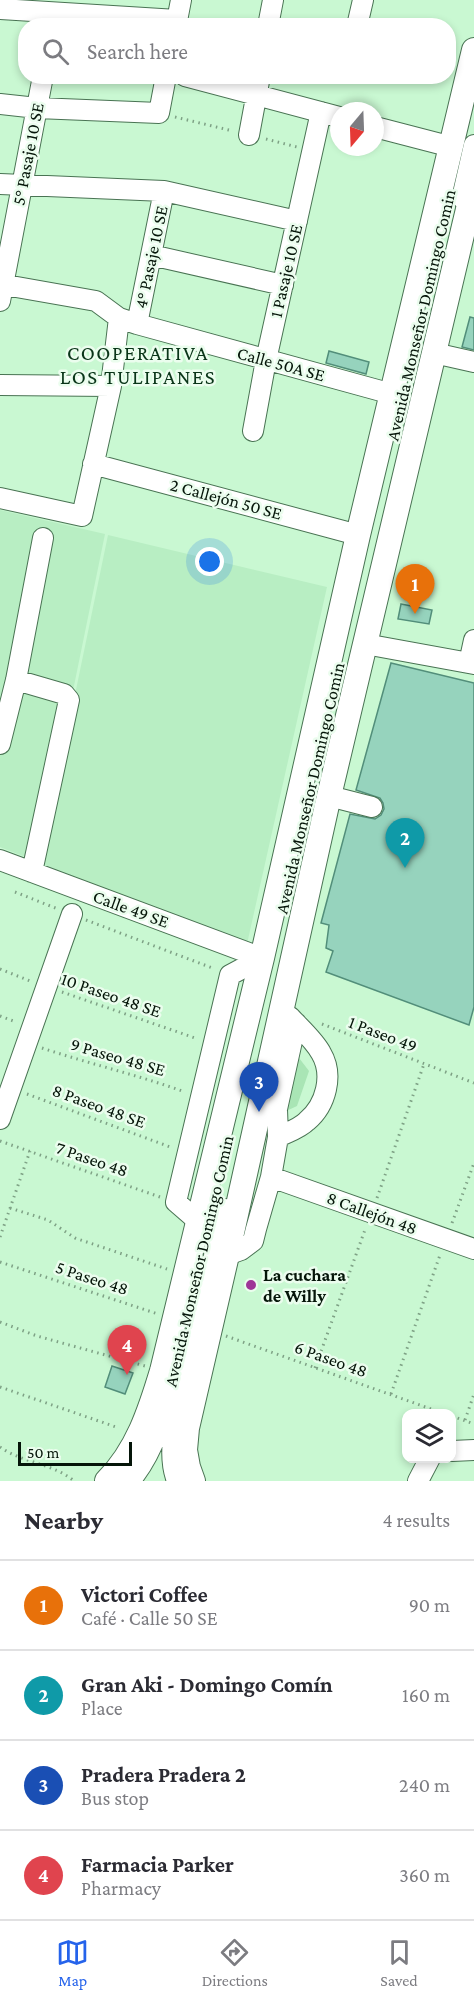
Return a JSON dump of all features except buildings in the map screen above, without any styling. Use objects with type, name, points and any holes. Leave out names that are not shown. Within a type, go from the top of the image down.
[{"type":"main road","name":"Avenida Monseñor Domingo Comin","points":[[107,1481],[124,1463],[140,1434],[151,1409],[162,1371],[262,958],[392,394],[463,146],[474,50]]},
{"type":"main road","name":"Avenida Monseñor Domingo Comin","points":[[193,1481],[185,1450],[187,1428],[208,1329],[227,1255],[297,1018],[329,796],[474,184]]},
{"type":"street","points":[[177,18],[181,0]]},
{"type":"street","points":[[270,18],[273,0]]},
{"type":"street","points":[[359,18],[363,0]]},
{"type":"street","points":[[0,9],[116,18]]},
{"type":"street","name":"5° Pasaje 10 SE","points":[[1,290],[42,84]]},
{"type":"street","points":[[0,104],[37,108],[159,113],[164,84]]},
{"type":"street","points":[[249,135],[258,86],[330,115]]},
{"type":"street","name":"Avenida Monseñor Domingo Comin","points":[[130,1481],[144,1464],[162,1419],[474,88]]},
{"type":"street","name":"1 Pasaje 10 SE","points":[[253,431],[266,360],[297,221],[330,115]]},
{"type":"street","points":[[384,129],[463,146]]},
{"type":"street","name":"Avenida Monseñor Domingo Comin","points":[[177,1481],[171,1451],[175,1424],[463,146]]},
{"type":"street","points":[[0,184],[164,191],[297,221]]},
{"type":"street","name":"4° Pasaje 10 SE","points":[[0,498],[82,516],[111,386],[128,321],[151,255],[164,191]]},
{"type":"street","points":[[151,255],[283,285]]},
{"type":"street","name":"Calle 50A SE","points":[[1,290],[96,301],[128,321],[392,394]]},
{"type":"street","points":[[434,353],[474,362]]},
{"type":"street","points":[[0,386],[111,386]]},
{"type":"street","name":"2 Callejón 50 SE","points":[[93,464],[358,535]]},
{"type":"street","points":[[0,744],[16,680],[44,538]]},
{"type":"street","points":[[365,644],[471,664],[474,640]]},
{"type":"street","points":[[16,680],[64,694],[69,700],[32,872]]},
{"type":"street","points":[[329,796],[372,807]]},
{"type":"street","name":"Calle 49 SE","points":[[0,860],[262,958]]},
{"type":"street","points":[[0,1119],[72,914]]},
{"type":"street","name":"Avenida Monseñor Domingo Comin","points":[[199,1222],[176,1202],[213,1045],[230,975],[262,958]]},
{"type":"street","points":[[278,1137],[297,1129],[308,1121],[319,1107],[326,1089],[327,1065],[321,1052],[297,1018]]},
{"type":"street","name":"Avenida Monseñor Domingo Comin","points":[[227,1255],[241,1250],[253,1241],[271,1177],[278,1137],[276,1109],[297,1018]]},
{"type":"street","name":"8 Callejón 48","points":[[271,1177],[474,1249]]},
{"type":"street","points":[[456,1451],[474,1450]]},
{"type":"street","points":[[418,1481],[427,1463]]},
{"type":"path","name":"Calle 49 SE","points":[[15,892],[210,967]]},
{"type":"path","name":"10 Paseo 48 SE","points":[[0,969],[213,1045]]},
{"type":"path","name":"1 Paseo 49","points":[[297,1018],[474,1083]]},
{"type":"path","name":"9 Paseo 48 SE","points":[[27,1043],[98,1067],[136,1075],[201,1097]]},
{"type":"path","name":"8 Paseo 48 SE","points":[[11,1088],[188,1153]]},
{"type":"path","name":"7 Paseo 48","points":[[0,1141],[176,1202]]},
{"type":"path","points":[[0,1237],[30,1151]]},
{"type":"path","points":[[391,1394],[474,1163]]},
{"type":"path","points":[[10,1208],[48,1220],[75,1238],[185,1276]]},
{"type":"path","name":"5 Paseo 48","points":[[0,1262],[175,1319]]},
{"type":"path","points":[[0,1322],[162,1371]]},
{"type":"path","name":"6 Paseo 48","points":[[208,1329],[434,1409]]},
{"type":"path","points":[[0,1388],[118,1428]]},
{"type":"path","points":[[465,1420],[474,1394]]},
{"type":"path","points":[[456,1417],[474,1424]]},
{"type":"path","points":[[0,1447],[8,1453],[65,1473],[74,1481]]},
{"type":"shaded area","points":[[0,510],[105,534],[38,862],[0,847]]},
{"type":"shaded area","points":[[108,535],[327,587],[247,944],[40,864]]},
{"type":"shaded area","points":[[296,1054],[309,1071],[297,1106],[282,1113]]},
{"type":"place","name":"Victori Coffee","points":[[415,614]]},
{"type":"place","name":"Gran Aki - Domingo Comín","points":[[405,868]]},
{"type":"place","name":"Pradera Pradera 2","points":[[259,1112]]},
{"type":"place","name":"La cuchara de Willy","points":[[251,1285]]},
{"type":"place","name":"Farmacia Parker","points":[[127,1375]]},
{"type":"district","name":"COOPERATIVA LOS TULIPANES","points":[[138,365]]}]
